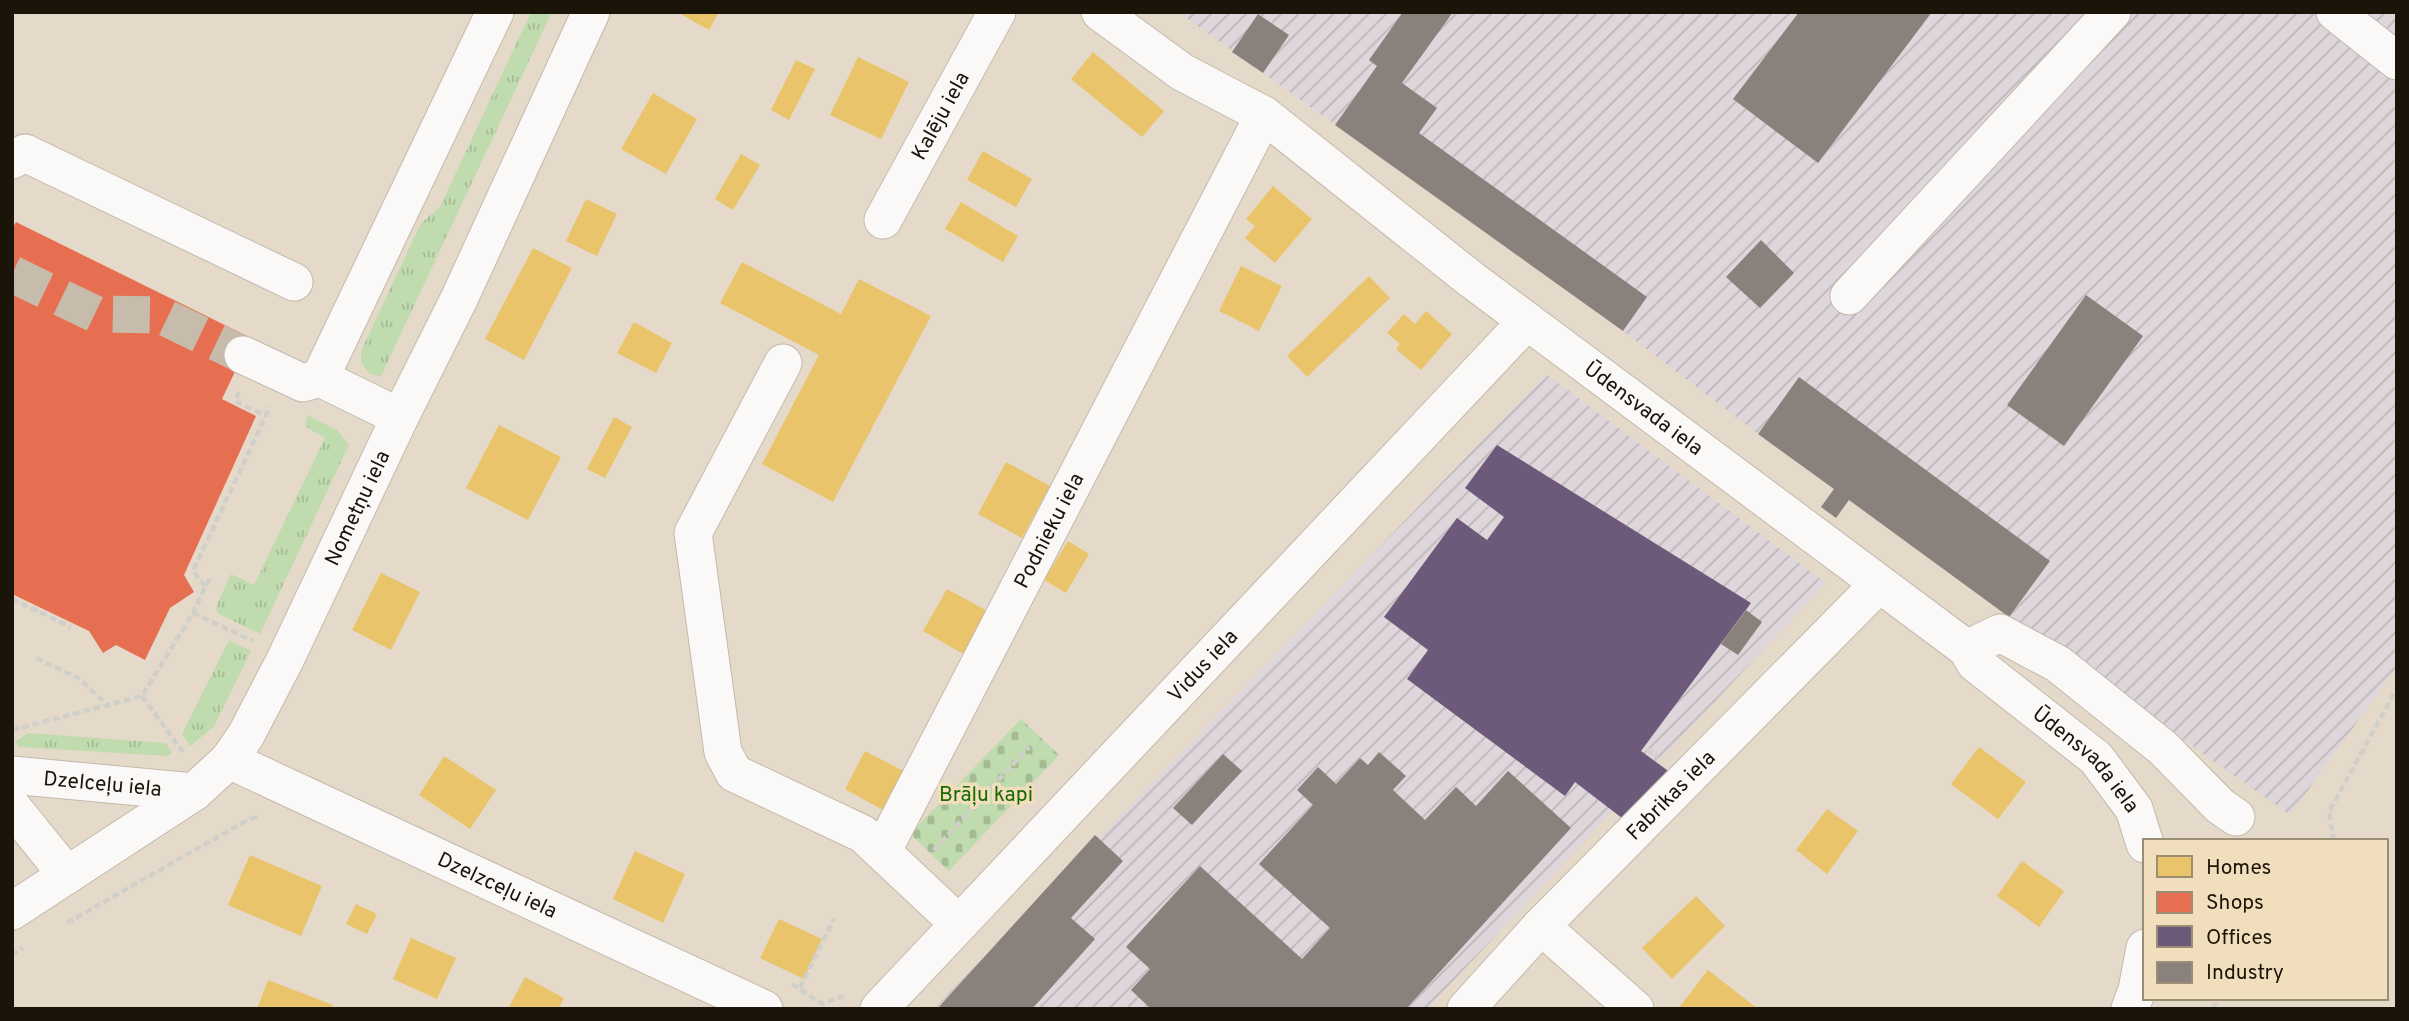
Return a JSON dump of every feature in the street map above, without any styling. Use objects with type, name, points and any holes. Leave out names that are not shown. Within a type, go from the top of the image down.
[{"type":"street","points":[[320,378],[495,12]]},
{"type":"street","name":"Nometņu iela","points":[[12,911],[194,792],[229,760],[246,735],[285,660],[458,299],[591,12]]},
{"type":"street","name":"Kalēju iela","points":[[883,220],[997,12]]},
{"type":"street","name":"Ūdensvada iela","points":[[1100,12],[1182,72],[1264,115],[1527,321],[1971,656],[2096,758],[2134,809],[2143,839]]},
{"type":"street","points":[[1849,296],[2112,12]]},
{"type":"street","points":[[2335,12],[2397,61]]},
{"type":"street","name":"Podnieku iela","points":[[883,850],[1264,115]]},
{"type":"street","points":[[12,160],[26,153],[294,282]]},
{"type":"street","name":"Vidus iela","points":[[879,1009],[1527,321]]},
{"type":"street","points":[[243,355],[303,383],[320,378],[400,417]]},
{"type":"street","points":[[783,363],[693,533],[723,752],[734,773],[863,834],[960,924]]},
{"type":"street","name":"Fabrikas iela","points":[[1466,1009],[1541,926],[1879,584]]},
{"type":"street","points":[[1971,656],[2000,633],[2058,664],[2163,748],[2220,806],[2236,817]]},
{"type":"street","name":"Dzelzceļu iela","points":[[229,760],[764,1009]]},
{"type":"street","name":"Dzelceļu iela","points":[[12,775],[194,792]]},
{"type":"street","points":[[12,807],[67,875]]},
{"type":"street","points":[[1541,926],[1635,1009]]},
{"type":"street","points":[[2130,1009],[2143,958]]},
{"type":"path","points":[[205,586],[193,571],[271,405]]},
{"type":"path","points":[[12,730],[142,696],[193,613],[209,579]]},
{"type":"path","points":[[12,599],[71,627]]},
{"type":"path","points":[[193,613],[261,645]]},
{"type":"path","points":[[36,658],[78,678],[108,705]]},
{"type":"path","points":[[2334,839],[2329,812],[2397,688]]},
{"type":"path","points":[[142,696],[184,754]]},
{"type":"path","points":[[911,876],[1029,747]]},
{"type":"path","points":[[174,760],[193,749]]},
{"type":"path","points":[[800,988],[834,918]]},
{"type":"shaded area","points":[[1178,12],[2397,12],[2397,667],[2290,815],[2009,617],[1758,434],[1623,331]]},
{"type":"shaded area","points":[[1546,374],[1826,583],[1427,1009],[934,1009]]},
{"type":"green space","points":[[531,12],[552,12],[381,376],[370,374],[361,363],[361,351],[421,223],[440,207]]},
{"type":"green space","points":[[307,415],[337,430],[349,445],[260,634],[217,613],[216,607],[231,574],[254,585],[325,438],[306,427]]},
{"type":"green space","points":[[229,640],[251,651],[214,727],[190,746],[182,734]]},
{"type":"green space","name":"Brāļu kapi","points":[[1021,719],[1059,755],[949,871],[910,834]]},
{"type":"green space","points":[[28,733],[166,743],[172,753],[168,756],[20,747],[15,742]]},
{"type":"building: Homes","points":[[677,12],[719,12],[709,30]]},
{"type":"building: Homes","points":[[1093,52],[1164,111],[1142,137],[1071,79]]},
{"type":"building: Homes","points":[[858,57],[909,82],[881,139],[830,115]]},
{"type":"building: Homes","points":[[796,60],[815,69],[789,120],[771,110]]},
{"type":"building: Homes","points":[[653,93],[697,119],[666,174],[621,149]]},
{"type":"building: Homes","points":[[983,151],[1032,179],[1016,207],[967,180]]},
{"type":"building: Homes","points":[[741,154],[760,165],[733,210],[715,199]]},
{"type":"building: Homes","points":[[1273,186],[1312,219],[1275,263],[1245,238],[1255,226],[1246,219]]},
{"type":"building: Homes","points":[[586,199],[617,214],[597,256],[566,241]]},
{"type":"building: Homes","points":[[961,202],[1018,236],[1003,262],[945,229]]},
{"type":"building: Homes","points":[[533,248],[572,268],[524,360],[485,339]]},
{"type":"building: Homes","points":[[742,262],[841,314],[859,279],[931,316],[833,502],[762,464],[819,355],[720,303]]},
{"type":"building: Homes","points":[[1241,266],[1282,286],[1259,331],[1219,311]]},
{"type":"building: Homes","points":[[1369,276],[1390,298],[1307,377],[1287,356]]},
{"type":"building: Homes","points":[[1426,311],[1452,334],[1421,370],[1396,349],[1400,344],[1387,333],[1404,314],[1415,324]]},
{"type":"building: Homes","points":[[634,322],[672,343],[656,373],[617,353]]},
{"type":"building: Homes","points":[[614,417],[632,427],[605,478],[587,469]]},
{"type":"building: Homes","points":[[499,425],[561,457],[528,520],[466,488]]},
{"type":"building: Homes","points":[[1006,462],[1050,486],[1022,538],[978,514]]},
{"type":"building: Homes","points":[[1068,541],[1089,554],[1066,593],[1044,580]]},
{"type":"building: Homes","points":[[381,573],[420,592],[391,650],[352,630]]},
{"type":"building: Homes","points":[[947,589],[991,613],[967,656],[923,631]]},
{"type":"building: Homes","points":[[1979,747],[2026,782],[1998,819],[1951,784]]},
{"type":"building: Homes","points":[[865,751],[911,775],[890,814],[845,789]]},
{"type":"building: Homes","points":[[444,756],[496,790],[470,829],[419,795]]},
{"type":"building: Homes","points":[[1827,809],[1858,831],[1827,874],[1796,850]]},
{"type":"building: Homes","points":[[635,851],[685,874],[663,923],[613,899]]},
{"type":"building: Homes","points":[[250,855],[322,886],[301,936],[228,905]]},
{"type":"building: Homes","points":[[2022,861],[2064,891],[2039,927],[1997,896]]},
{"type":"building: Homes","points":[[1696,896],[1725,926],[1672,979],[1642,948]]},
{"type":"building: Homes","points":[[356,904],[377,914],[367,934],[346,924]]},
{"type":"building: Homes","points":[[779,919],[822,939],[804,979],[760,958]]},
{"type":"building: Homes","points":[[411,938],[456,958],[437,999],[393,979]]},
{"type":"building: Homes","points":[[1708,970],[1758,1009],[1678,1009]]},
{"type":"building: Homes","points":[[525,977],[564,998],[558,1009],[508,1009]]},
{"type":"building: Homes","points":[[268,980],[333,1005],[331,1009],[257,1009]]},
{"type":"building: Shops","points":[[16,222],[251,338],[222,399],[256,416],[184,575],[194,592],[170,608],[145,660],[116,645],[103,653],[89,631],[12,594],[12,229]]},
{"type":"building: Offices","points":[[1497,445],[1751,603],[1641,751],[1671,773],[1631,825],[1575,782],[1565,796],[1407,679],[1428,650],[1384,617],[1457,518],[1487,540],[1504,517],[1465,488]]},
{"type":"building: Industry","points":[[1403,12],[1453,12],[1402,83],[1437,108],[1419,133],[1647,297],[1623,331],[1335,125],[1377,66],[1369,60]]},
{"type":"building: Industry","points":[[1799,12],[1932,12],[1818,163],[1733,99]]},
{"type":"building: Industry","points":[[1258,14],[1289,35],[1263,73],[1232,52]]},
{"type":"building: Industry","points":[[1761,240],[1794,273],[1760,308],[1726,277]]},
{"type":"building: Industry","points":[[2086,295],[2143,336],[2064,446],[2007,405]]},
{"type":"building: Industry","points":[[1799,377],[2050,561],[2009,617],[1849,500],[1836,518],[1821,507],[1834,489],[1758,434]]},
{"type":"building: Industry","points":[[1746,610],[1762,622],[1738,655],[1721,644]]},
{"type":"building: Industry","points":[[1379,752],[1406,776],[1393,790],[1425,820],[1456,787],[1476,806],[1508,771],[1571,828],[1406,1009],[1151,1009],[1131,990],[1150,969],[1126,947],[1200,866],[1302,959],[1330,928],[1259,864],[1313,805],[1297,790],[1318,767],[1336,784],[1360,758],[1368,765]]},
{"type":"building: Industry","points":[[1223,754],[1242,771],[1192,825],[1173,808]]},
{"type":"building: Industry","points":[[1095,835],[1123,861],[1071,918],[1095,939],[1032,1009],[937,1009]]},
{"type":"tunnel","points":[[12,274],[95,314],[160,315],[243,355]]}]
